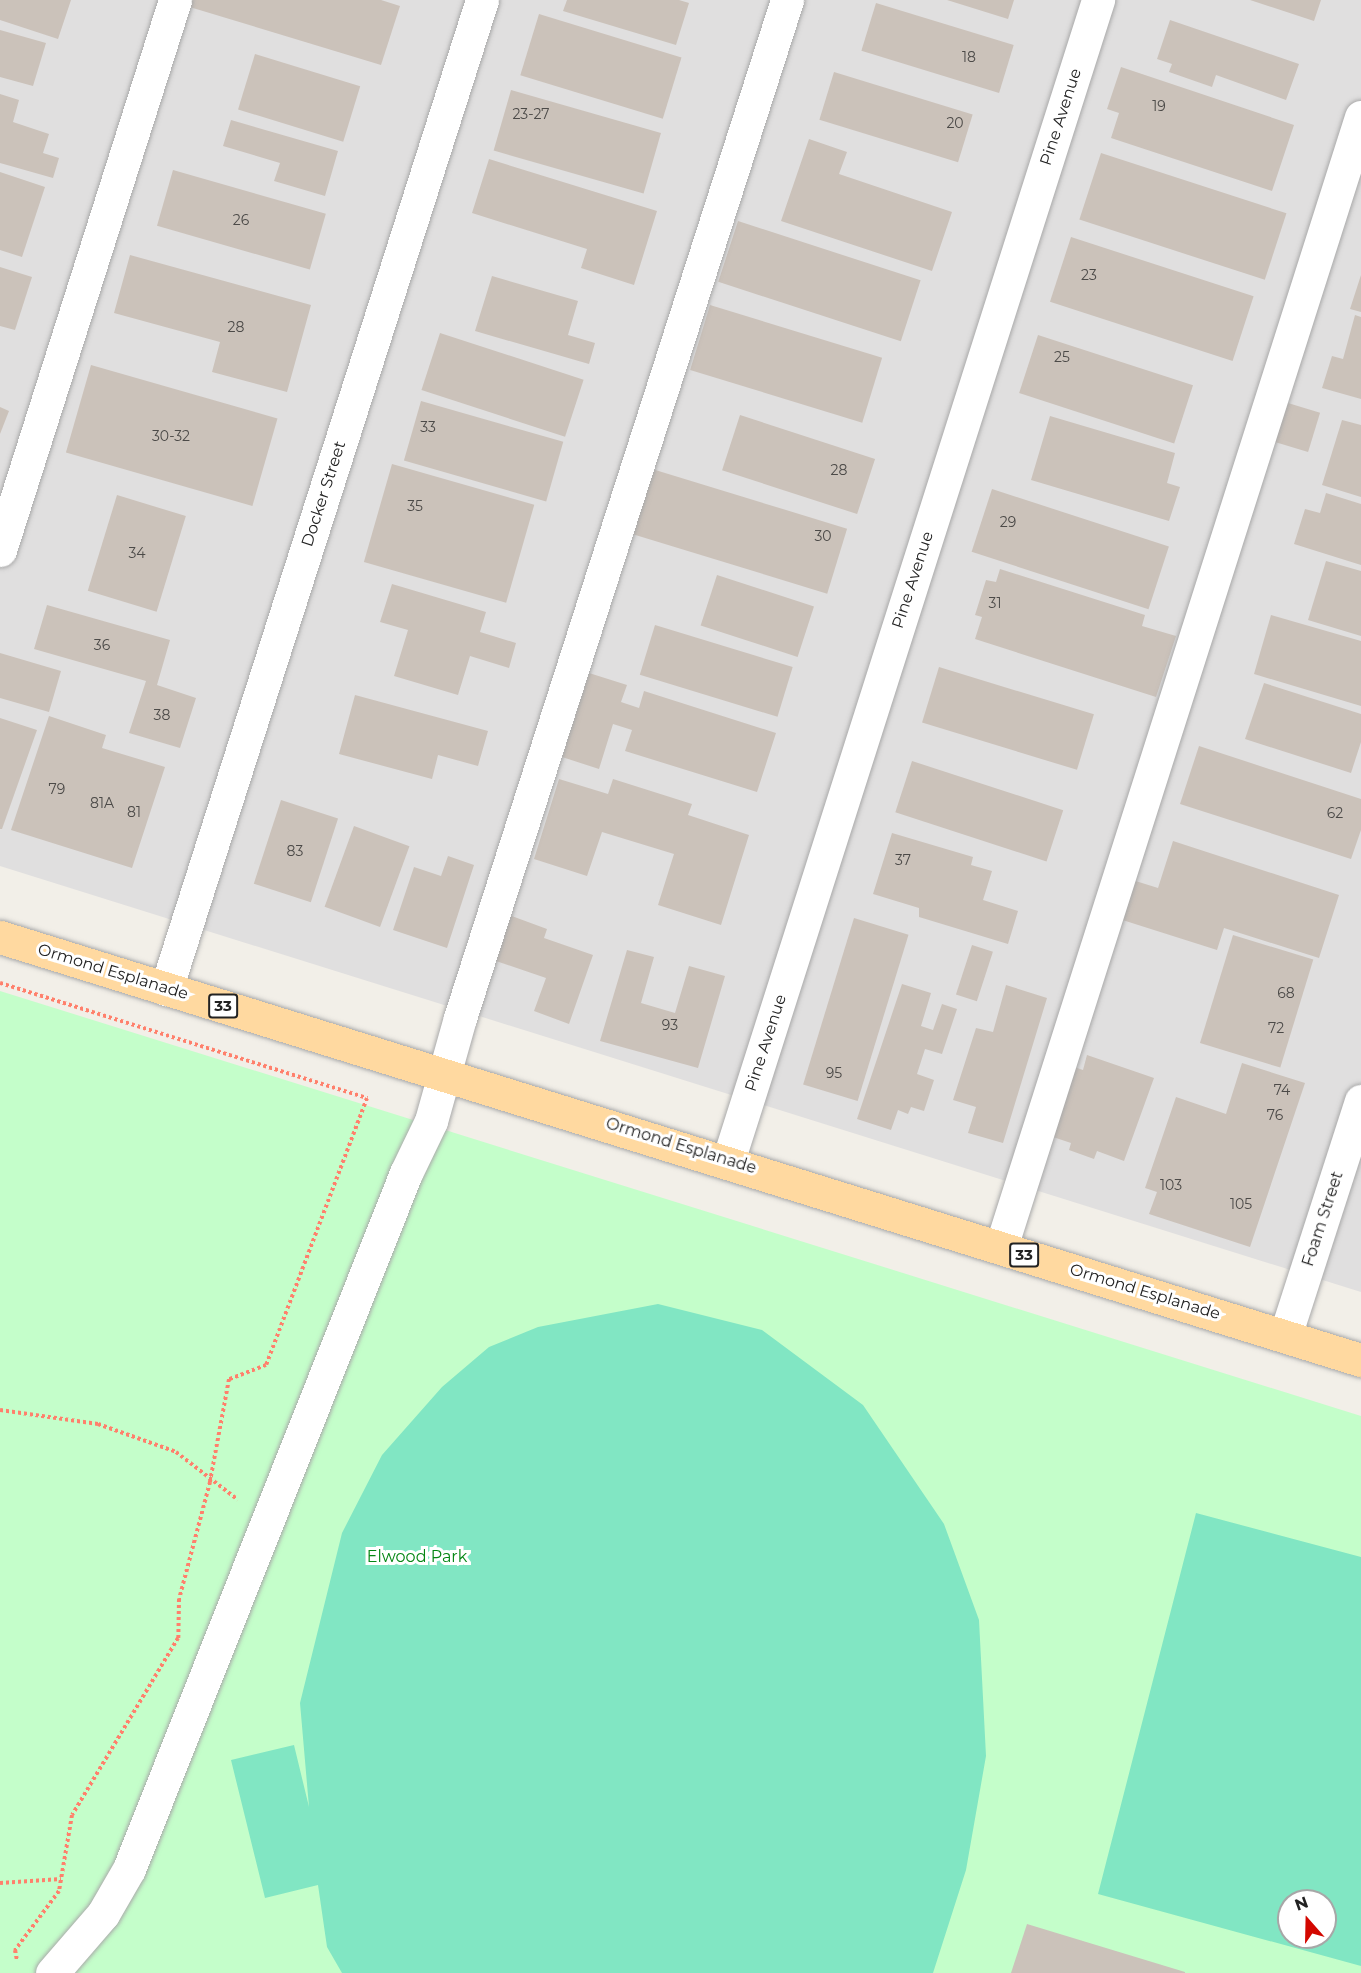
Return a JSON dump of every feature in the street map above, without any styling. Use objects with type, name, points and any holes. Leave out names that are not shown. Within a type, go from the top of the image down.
[{"type":"main road","name":"Ormond Esplanade","points":[[0,938],[728,1161],[1361,1360]]},
{"type":"street","points":[[0,550],[175,0]]},
{"type":"street","name":"Docker Street","points":[[166,989],[482,0]]},
{"type":"street","points":[[52,1973],[103,1914],[121,1886],[274,1510],[402,1182],[431,1120],[464,1007],[786,0]]},
{"type":"street","name":"Pine Avenue","points":[[728,1161],[1098,0]]},
{"type":"street","points":[[1001,1247],[1361,117]]},
{"type":"street","name":"Foam Street","points":[[1285,1336],[1361,1101]]},
{"type":"path","points":[[0,983],[367,1098],[266,1365],[229,1379],[210,1482],[179,1599],[178,1638],[72,1815],[59,1891],[15,1950],[19,1973]]},
{"type":"path","points":[[0,1410],[98,1424],[176,1452],[210,1482],[237,1499],[274,1510]]},
{"type":"path","points":[[0,1883],[61,1879]]},
{"type":"shaded area","points":[[0,0],[1361,0],[1361,1292],[0,866]]},
{"type":"green space","name":"Elwood Park","points":[[0,991],[1361,1416],[1361,1973],[0,1973]]},
{"type":"green space","points":[[658,1304],[762,1330],[863,1405],[944,1524],[979,1620],[986,1756],[966,1870],[933,1973],[342,1973],[327,1947],[318,1885],[265,1898],[231,1760],[294,1745],[309,1807],[300,1703],[342,1533],[382,1455],[442,1387],[489,1347],[538,1327]]},
{"type":"green space","points":[[1196,1513],[1361,1557],[1361,1966],[1299,1949],[1337,1949],[1337,1889],[1277,1889],[1277,1943],[1098,1894]]},
{"type":"building","points":[[0,0],[71,0],[58,39],[0,20]]},
{"type":"building","points":[[184,0],[381,0],[400,6],[381,65],[183,5]]},
{"type":"building","points":[[567,0],[679,0],[689,3],[676,45],[563,11]]},
{"type":"building","points":[[947,0],[1014,0],[1008,19]]},
{"type":"building","points":[[1250,0],[1321,0],[1314,21]]},
{"type":"building","points":[[876,3],[1014,45],[999,93],[861,51]]},
{"type":"building","points":[[539,14],[681,58],[663,119],[520,75]]},
{"type":"building","points":[[1170,20],[1299,64],[1286,100],[1216,75],[1212,87],[1169,72],[1172,64],[1157,59]]},
{"type":"building","points":[[0,30],[46,43],[33,86],[0,77]]},
{"type":"building","points":[[255,54],[360,86],[343,142],[238,109]]},
{"type":"building","points":[[1121,67],[1294,125],[1272,191],[1111,138],[1119,113],[1107,109]]},
{"type":"building","points":[[834,72],[973,114],[958,162],[819,120]]},
{"type":"building","points":[[511,90],[661,133],[644,194],[494,151]]},
{"type":"building","points":[[0,94],[19,100],[13,122],[49,134],[43,153],[59,158],[53,178],[0,163]]},
{"type":"building","points":[[231,120],[338,151],[325,196],[274,181],[280,163],[223,146]]},
{"type":"building","points":[[809,139],[847,152],[839,174],[952,212],[932,271],[781,221]]},
{"type":"building","points":[[1101,153],[1286,213],[1265,280],[1079,220]]},
{"type":"building","points":[[489,159],[657,211],[634,285],[581,268],[587,249],[472,213]]},
{"type":"building","points":[[173,170],[326,214],[310,270],[157,226]]},
{"type":"building","points":[[0,172],[45,187],[22,257],[0,250]]},
{"type":"building","points":[[738,221],[921,280],[901,341],[718,282]]},
{"type":"building","points":[[1071,237],[1254,296],[1233,361],[1050,302]]},
{"type":"building","points":[[130,255],[311,305],[287,392],[212,372],[220,342],[114,313]]},
{"type":"building","points":[[0,267],[32,277],[15,330],[0,326]]},
{"type":"building","points":[[1361,275],[1361,312],[1350,309]]},
{"type":"building","points":[[492,276],[578,301],[568,335],[595,343],[589,364],[475,331]]},
{"type":"building","points":[[710,305],[882,358],[862,423],[690,370]]},
{"type":"building","points":[[1355,315],[1361,317],[1361,399],[1322,388],[1332,356],[1343,359]]},
{"type":"building","points":[[440,333],[584,380],[565,437],[421,390]]},
{"type":"building","points":[[1038,335],[1193,385],[1174,443],[1019,393]]},
{"type":"building","points":[[91,365],[277,418],[252,506],[66,452]]},
{"type":"building","points":[[1278,400],[1320,413],[1308,452],[1266,439]]},
{"type":"building","points":[[421,401],[563,442],[546,501],[404,461]]},
{"type":"building","points":[[0,407],[9,411],[0,434]]},
{"type":"building","points":[[740,415],[875,459],[857,514],[722,470]]},
{"type":"building","points":[[1050,416],[1175,453],[1167,483],[1180,487],[1169,521],[1031,480]]},
{"type":"building","points":[[1342,420],[1361,425],[1361,497],[1322,485]]},
{"type":"building","points":[[392,464],[534,505],[506,603],[364,562]]},
{"type":"building","points":[[652,469],[847,529],[827,594],[632,534]]},
{"type":"building","points":[[992,489],[1169,546],[1149,609],[972,552]]},
{"type":"building","points":[[1326,493],[1361,504],[1361,565],[1294,544],[1305,509],[1320,513]]},
{"type":"building","points":[[117,495],[186,516],[157,612],[88,591]]},
{"type":"building","points":[[1326,561],[1361,571],[1361,636],[1308,620]]},
{"type":"building","points":[[1000,569],[1145,615],[1142,626],[1176,636],[1156,697],[975,639],[982,617],[975,615],[986,580],[996,582]]},
{"type":"building","points":[[717,575],[814,607],[798,657],[701,625]]},
{"type":"building","points":[[392,584],[486,612],[480,632],[516,643],[509,668],[470,656],[458,695],[394,676],[408,630],[380,622]]},
{"type":"building","points":[[47,605],[170,640],[157,685],[196,698],[180,748],[129,733],[146,681],[34,649]]},
{"type":"building","points":[[1271,615],[1361,641],[1361,706],[1254,674]]},
{"type":"building","points":[[655,625],[793,667],[778,717],[640,675]]},
{"type":"building","points":[[0,653],[61,671],[49,712],[0,698]]},
{"type":"building","points":[[939,667],[1094,714],[1077,770],[922,722]]},
{"type":"building","points":[[589,673],[627,685],[621,702],[639,708],[644,691],[776,733],[757,792],[625,751],[632,730],[613,724],[599,769],[562,757]]},
{"type":"building","points":[[1264,683],[1361,714],[1361,742],[1351,773],[1245,739]]},
{"type":"building","points":[[355,695],[488,731],[478,766],[438,755],[432,779],[339,754]]},
{"type":"building","points":[[49,716],[106,735],[102,748],[165,767],[132,868],[11,830]]},
{"type":"building","points":[[0,718],[37,730],[2,829],[0,829]]},
{"type":"building","points":[[1199,746],[1361,799],[1361,830],[1351,859],[1180,804]]},
{"type":"building","points":[[912,761],[1063,810],[1047,861],[895,812]]},
{"type":"building","points":[[559,779],[608,794],[613,779],[692,804],[688,815],[749,835],[721,925],[658,905],[674,854],[602,832],[587,876],[534,859]]},
{"type":"building","points":[[281,800],[338,819],[311,902],[254,884]]},
{"type":"building","points":[[354,826],[409,846],[380,927],[325,907]]},
{"type":"building","points":[[892,833],[973,857],[971,865],[992,871],[983,900],[1018,911],[1008,944],[919,917],[919,908],[873,894]]},
{"type":"building","points":[[1173,841],[1339,895],[1319,958],[1224,928],[1217,950],[1113,917],[1126,878],[1158,888]]},
{"type":"building","points":[[448,856],[474,865],[447,948],[393,930],[414,867],[441,876]]},
{"type":"building","points":[[509,915],[547,929],[544,938],[593,955],[569,1024],[534,1011],[546,978],[493,960]]},
{"type":"building","points":[[854,918],[909,935],[858,1101],[803,1084]]},
{"type":"building","points":[[1233,935],[1313,960],[1280,1068],[1200,1043]]},
{"type":"building","points":[[972,945],[993,952],[977,1001],[956,994]]},
{"type":"building","points":[[627,950],[654,957],[641,1003],[675,1013],[689,966],[725,976],[698,1068],[600,1041]]},
{"type":"building","points":[[902,984],[931,993],[921,1026],[933,1030],[942,1004],[957,1009],[942,1054],[925,1049],[917,1074],[934,1080],[924,1111],[911,1107],[908,1114],[898,1110],[891,1130],[857,1119]]},
{"type":"building","points":[[1006,985],[1047,998],[1003,1143],[968,1133],[976,1107],[953,1100],[976,1028],[993,1032]]},
{"type":"building","points":[[1087,1055],[1154,1078],[1124,1161],[1097,1151],[1094,1159],[1069,1150],[1071,1143],[1044,1134],[1068,1065],[1083,1070]]},
{"type":"building","points":[[1242,1063],[1305,1083],[1250,1247],[1149,1214],[1157,1192],[1145,1188],[1176,1097],[1226,1114]]},
{"type":"building","points":[[1027,1924],[1185,1972],[1185,1973],[1011,1973]]}]
